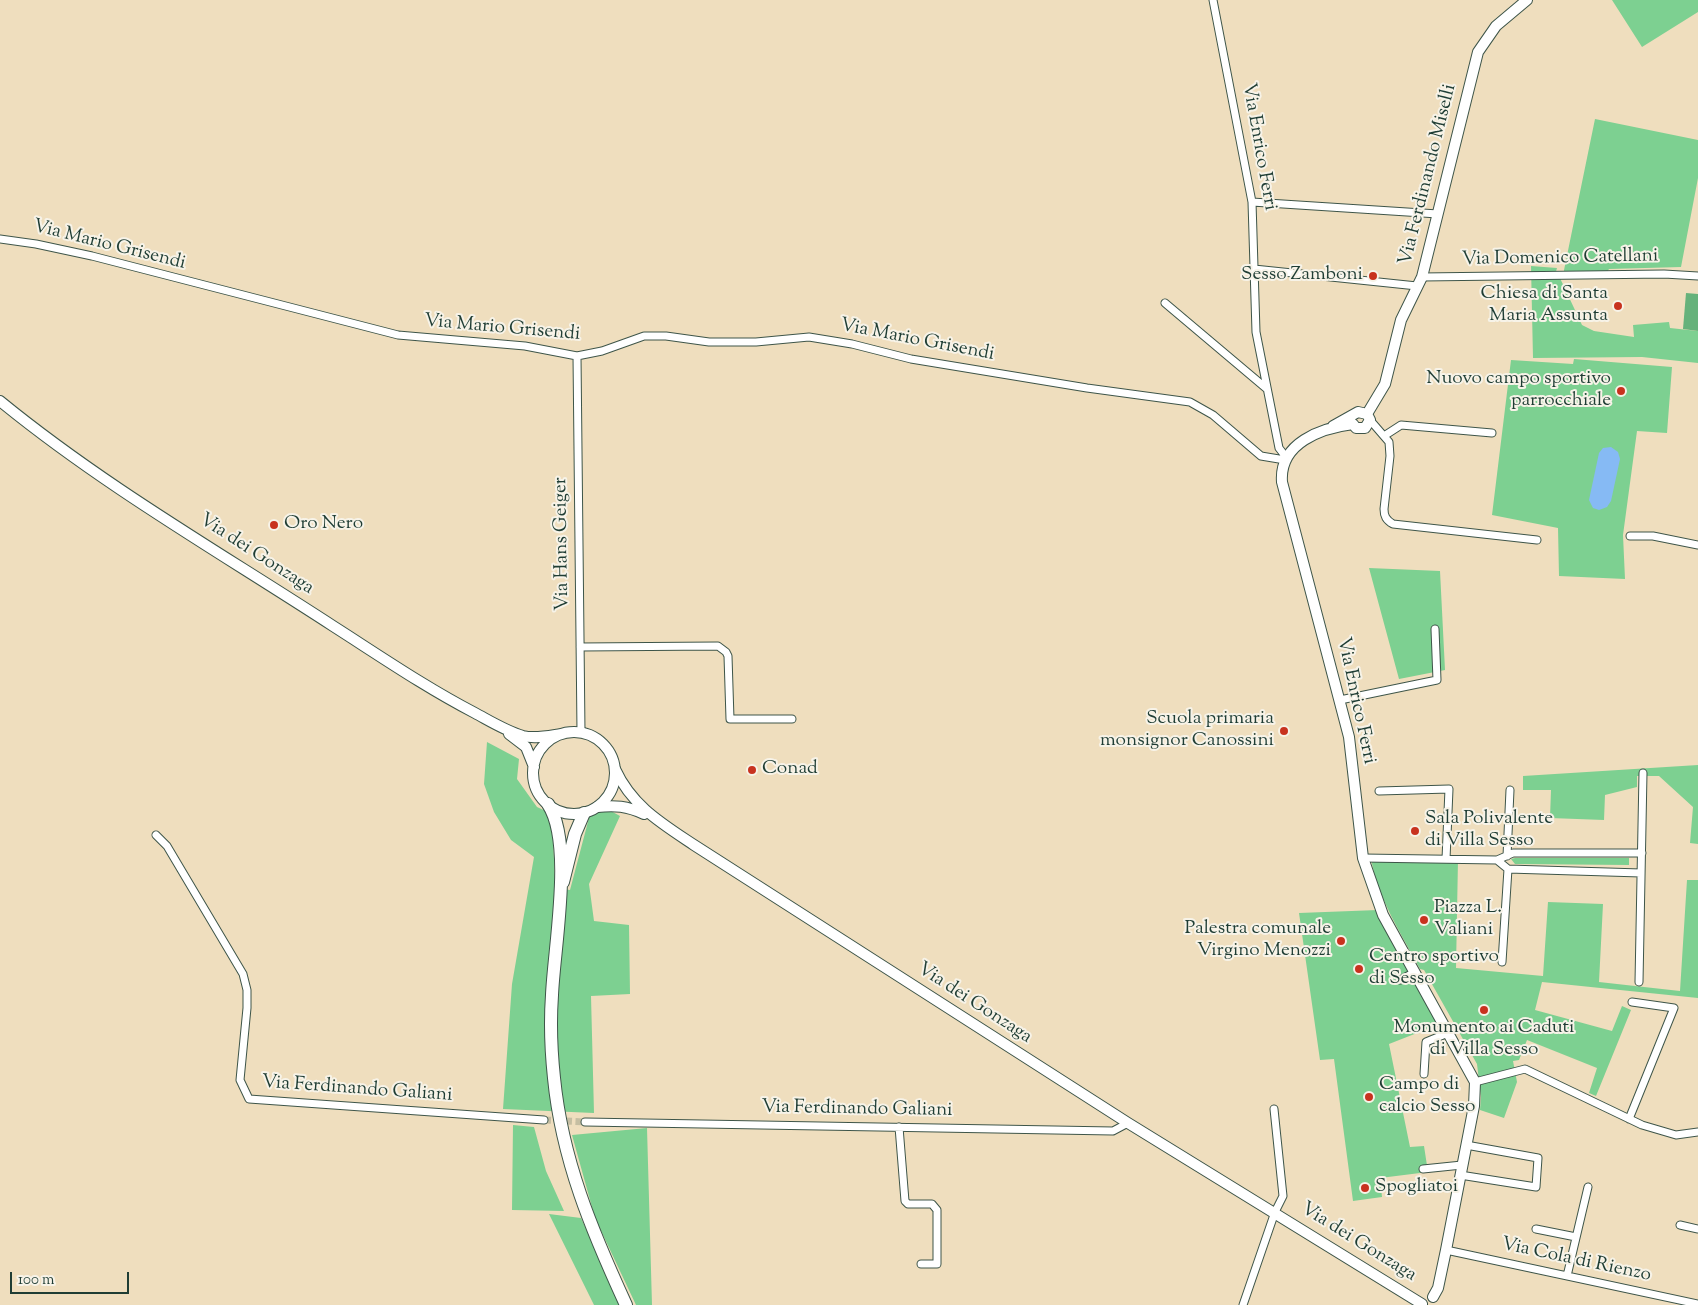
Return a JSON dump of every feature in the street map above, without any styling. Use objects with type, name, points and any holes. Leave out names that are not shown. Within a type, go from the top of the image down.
[{"type":"highway","points":[[548,804],[556,818],[559,831],[561,889],[551,1013],[556,1099],[567,1157],[580,1200],[626,1305]]},
{"type":"highway","points":[[561,889],[575,834],[584,813]]},
{"type":"main road","name":"Via Ferdinando Miselli","points":[[1362,419],[1385,384],[1401,320],[1420,281],[1478,52],[1496,26],[1527,0]]},
{"type":"main road","name":"Via dei Gonzaga","points":[[0,402],[47,440],[347,634],[399,671],[500,727]]},
{"type":"main road","points":[[1285,459],[1301,442],[1319,431],[1362,419]]},
{"type":"main road","name":"Via Enrico Ferri","points":[[1285,459],[1281,475],[1283,488],[1340,700],[1352,757],[1363,858],[1383,915],[1476,1082]]},
{"type":"main road","points":[[500,727],[523,736],[538,737],[581,732],[594,737],[605,745],[612,756],[616,769],[612,791],[597,808],[584,813],[564,813],[548,804],[536,787],[534,767],[526,747],[500,727]]},
{"type":"main road","points":[[534,767],[543,747],[560,734]]},
{"type":"main road","name":"Via dei Gonzaga","points":[[616,769],[624,788],[656,819]]},
{"type":"main road","name":"Via dei Gonzaga","points":[[597,808],[617,805],[631,808],[656,819],[1128,1123],[1422,1304],[1426,1298],[1437,1301]]},
{"type":"main road","points":[[1437,1301],[1474,1106],[1476,1082]]},
{"type":"street","name":"Via Enrico Ferri","points":[[1213,0],[1252,202],[1256,332],[1278,448],[1285,459]]},
{"type":"street","points":[[1252,202],[1438,214]]},
{"type":"street","name":"Via Mario Grisendi","points":[[0,239],[36,244],[92,256],[398,335],[525,346],[577,356],[602,351],[644,336],[666,336],[709,342],[756,342],[809,337],[852,344],[939,364],[1190,402],[1213,415],[1261,456],[1285,459]]},
{"type":"street","name":"Via Domenico Catellani","points":[[1254,269],[1420,281],[1656,274],[1698,276]]},
{"type":"street","points":[[1165,303],[1267,389]]},
{"type":"street","name":"Via Hans Geiger","points":[[577,356],[581,732]]},
{"type":"street","points":[[1362,419],[1389,442],[1390,456],[1384,516],[1393,524],[1537,540]]},
{"type":"street","points":[[1383,435],[1401,425],[1492,433]]},
{"type":"street","points":[[1630,536],[1653,536],[1698,545]]},
{"type":"street","points":[[1340,700],[1437,680],[1435,629]]},
{"type":"street","points":[[580,647],[718,646],[728,656],[730,718],[792,720]]},
{"type":"street","points":[[1639,982],[1643,774]]},
{"type":"street","points":[[1379,791],[1448,789],[1446,859]]},
{"type":"street","points":[[1507,856],[1510,790]]},
{"type":"street","name":"Via Ferdinando Galiani","points":[[156,835],[167,846],[243,974],[247,990],[247,1008],[240,1080],[249,1099],[544,1120]]},
{"type":"street","points":[[1363,858],[1497,860],[1513,853],[1642,853]]},
{"type":"street","points":[[1497,860],[1508,870],[1641,873]]},
{"type":"street","points":[[1502,962],[1508,870]]},
{"type":"street","points":[[1400,980],[1415,972]]},
{"type":"street","points":[[1629,1119],[1674,1008],[1632,1002]]},
{"type":"street","points":[[1424,1074],[1426,1042],[1448,1033]]},
{"type":"street","points":[[1476,1082],[1525,1069],[1629,1119],[1676,1135],[1698,1132]]},
{"type":"street","name":"Via dei Gonzaga","points":[[1274,1110],[1283,1196],[1275,1212]]},
{"type":"street","name":"Via Ferdinando Galiani","points":[[585,1122],[1113,1131],[1128,1123]]},
{"type":"street","points":[[899,1127],[905,1201],[908,1204],[932,1204],[937,1210],[937,1264],[921,1264]]},
{"type":"street","points":[[1422,1169],[1461,1170],[1536,1186],[1538,1158],[1466,1145]]},
{"type":"street","points":[[1566,1276],[1588,1187]]},
{"type":"street","points":[[1243,1305],[1275,1212]]},
{"type":"street","points":[[1680,1225],[1698,1229]]},
{"type":"street","points":[[1536,1230],[1576,1237]]},
{"type":"street","name":"Via Cola di Rienzo","points":[[1446,1250],[1693,1304]]},
{"type":"green space","points":[[1612,0],[1698,0],[1698,12],[1642,47]]},
{"type":"green space","points":[[1595,119],[1698,140],[1698,178],[1681,267],[1609,269],[1605,275],[1559,276],[1582,325],[1594,331],[1634,337],[1633,325],[1669,322],[1670,328],[1698,331],[1698,363],[1642,357],[1533,358],[1531,266],[1557,268],[1555,275],[1563,275]]},
{"type":"green space","points":[[1686,293],[1698,294],[1698,331],[1683,329]]},
{"type":"green space","points":[[1574,359],[1672,367],[1667,433],[1637,431],[1623,535],[1625,579],[1559,576],[1558,528],[1492,515],[1511,360],[1573,364]]},
{"type":"green space","points":[[1369,568],[1440,571],[1445,670],[1399,679]]},
{"type":"green space","points":[[487,742],[519,759],[517,779],[537,807],[548,812],[553,833],[555,888],[570,890],[590,814],[609,810],[620,816],[589,884],[594,921],[629,925],[630,994],[591,996],[594,1113],[503,1109],[512,984],[534,857],[511,840],[494,812],[484,784]]},
{"type":"green space","points":[[1698,765],[1698,844],[1690,843],[1693,807],[1659,776],[1637,776],[1637,787],[1605,795],[1604,820],[1550,818],[1551,790],[1523,790],[1523,776]]},
{"type":"green space","points":[[1371,858],[1458,859],[1456,968],[1543,976],[1548,902],[1603,904],[1599,982],[1680,991],[1687,880],[1698,880],[1698,998],[1542,982],[1535,1010],[1612,1031],[1622,1006],[1631,1010],[1596,1096],[1589,1093],[1597,1068],[1527,1040],[1519,1060],[1513,1061],[1517,1082],[1504,1118],[1480,1110],[1481,1097],[1477,1064],[1424,970],[1420,969],[1391,915],[1374,873]]},
{"type":"green space","points":[[1629,858],[1629,865],[1515,864],[1511,859]]},
{"type":"green space","name":"Centro sportivo di Sesso","points":[[1378,910],[1440,1024],[1389,1044],[1410,1147],[1424,1146],[1428,1172],[1380,1178],[1382,1197],[1353,1201],[1334,1059],[1320,1060],[1299,913]]},
{"type":"green space","points":[[513,1125],[534,1127],[546,1171],[564,1211],[512,1210]]},
{"type":"green space","points":[[647,1128],[652,1305],[636,1305],[595,1218],[572,1135]]},
{"type":"green space","points":[[549,1214],[581,1218],[621,1305],[594,1305]]},
{"type":"water","points":[[1611,447],[1618,452],[1620,459],[1611,501],[1607,507],[1599,510],[1593,508],[1589,500],[1599,453],[1603,448]]},
{"type":"tunnel","points":[[544,1120],[585,1122]]},
{"type":"place","name":"Sesso Zamboni","points":[[1373,276]]},
{"type":"place","name":"Chiesa di Santa Maria Assunta","points":[[1618,306]]},
{"type":"place","name":"Nuovo campo sportivo parrocchiale","points":[[1621,391]]},
{"type":"place","name":"Oro Nero","points":[[274,525]]},
{"type":"place","name":"Scuola primaria monsignor Canossini","points":[[1284,731]]},
{"type":"place","name":"Conad","points":[[752,770]]},
{"type":"place","name":"Sala Polivalente di Villa Sesso","points":[[1415,831]]},
{"type":"place","name":"Piazza L. Valiani","points":[[1424,920]]},
{"type":"place","name":"Palestra comunale Virgino Menozzi","points":[[1341,941]]},
{"type":"place","name":"Centro sportivo di Sesso","points":[[1359,969]]},
{"type":"place","name":"Monumento ai Caduti di Villa Sesso","points":[[1484,1010]]},
{"type":"place","name":"Campo di calcio Sesso","points":[[1369,1097]]},
{"type":"place","name":"Spogliatoi","points":[[1365,1188]]}]
